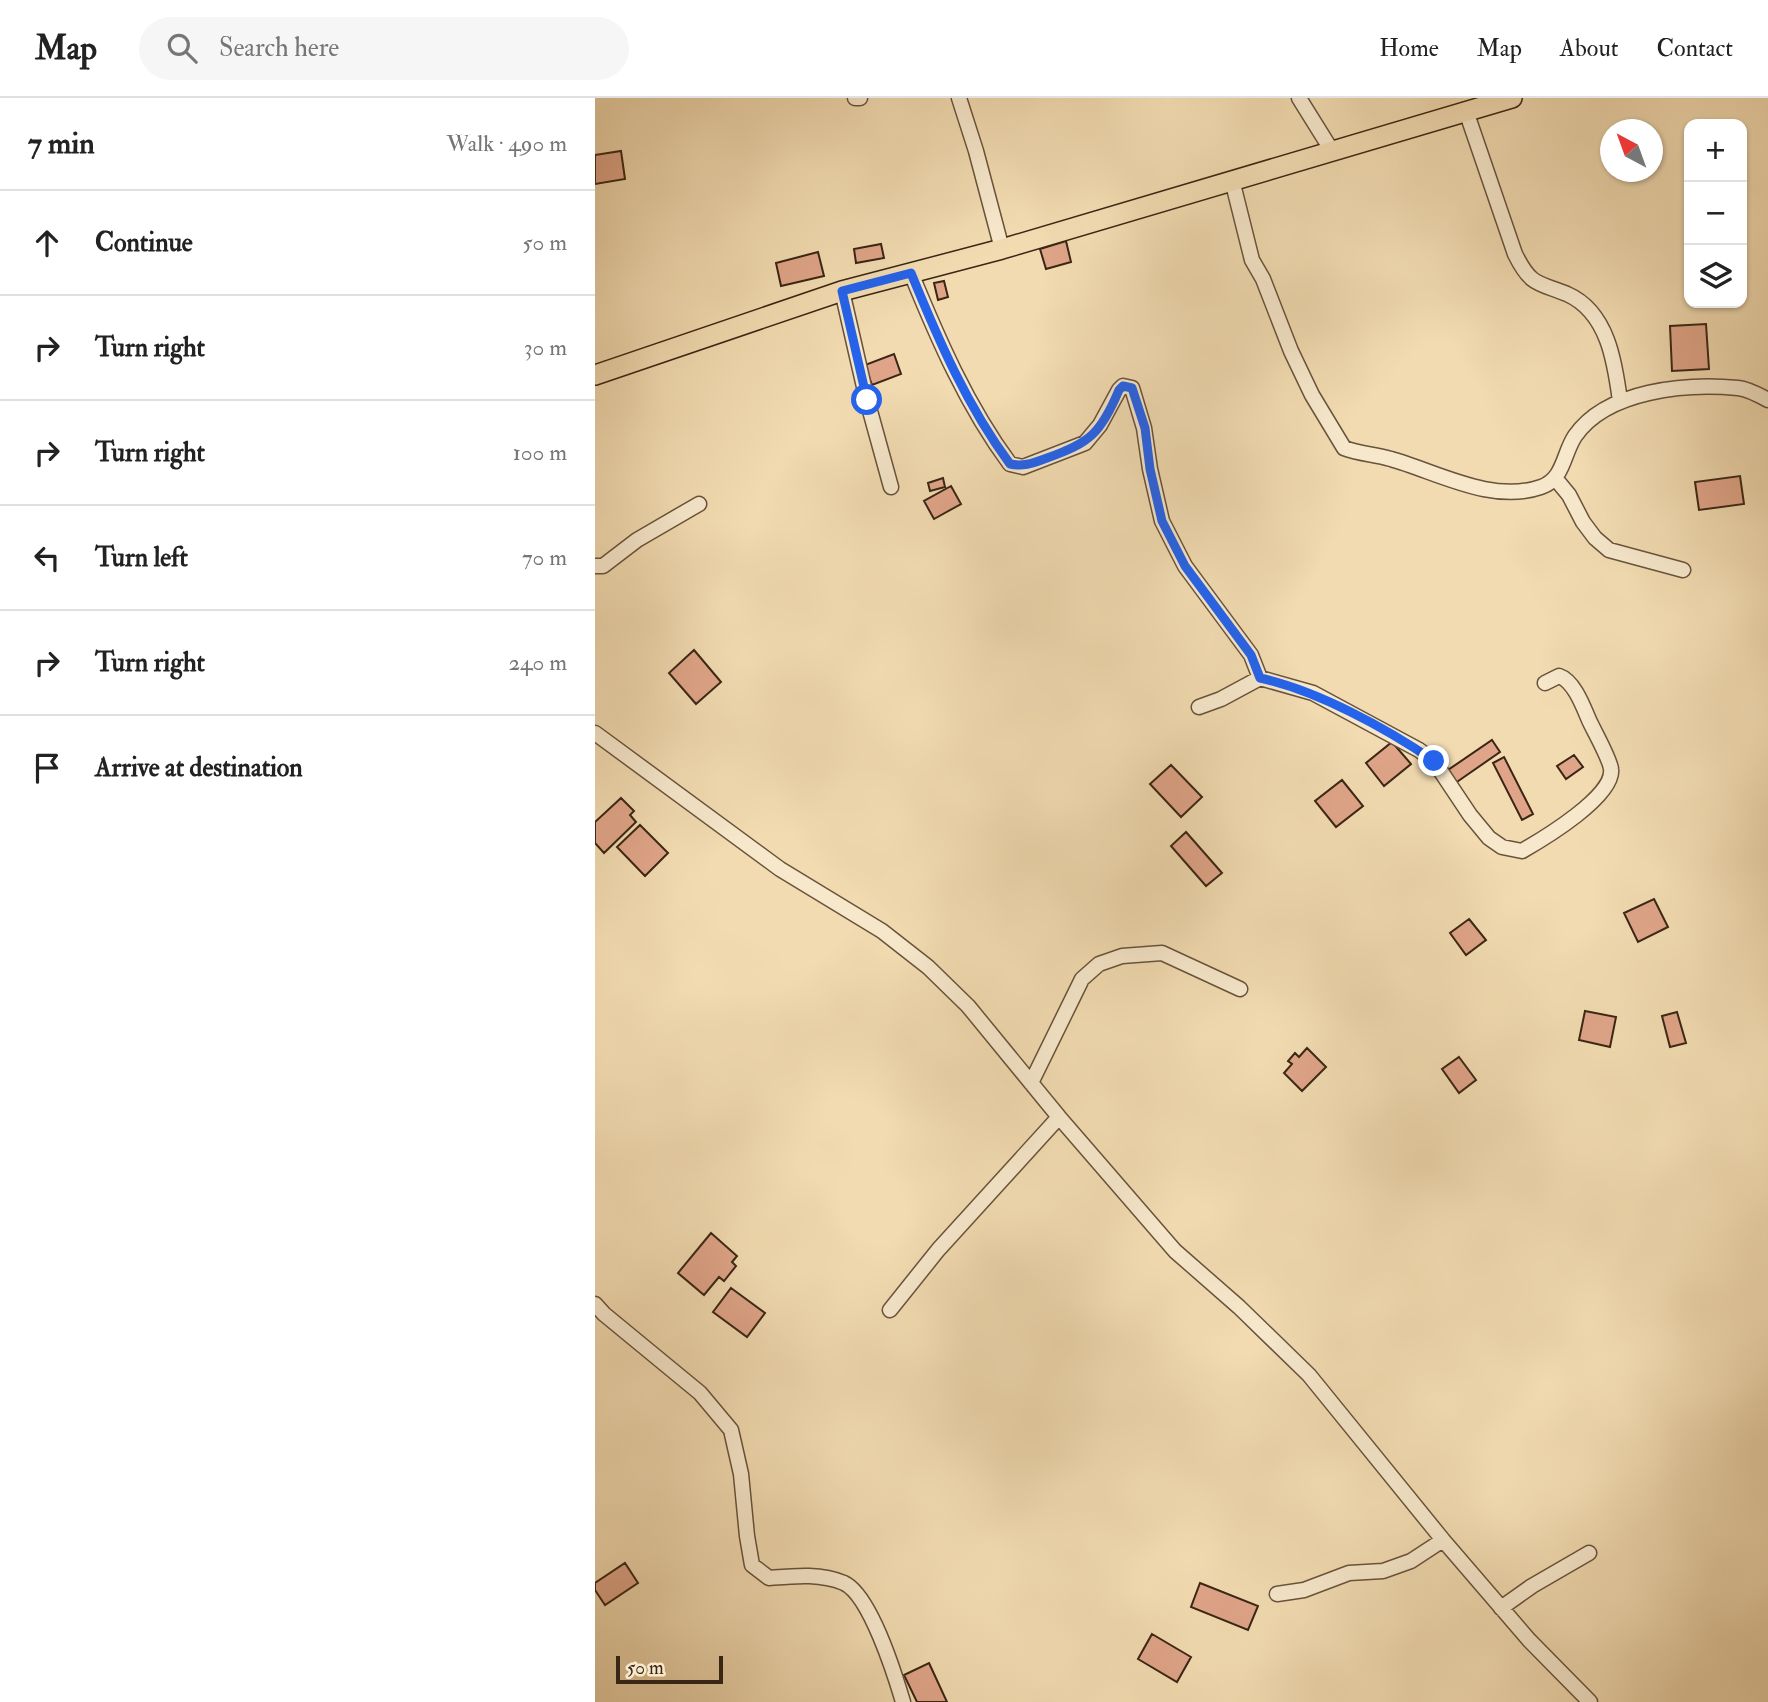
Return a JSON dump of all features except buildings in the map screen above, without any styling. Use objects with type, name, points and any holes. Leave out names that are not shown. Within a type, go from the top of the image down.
[{"type":"main road","points":[[595,375],[842,291],[1002,249],[1512,98]]},
{"type":"street","points":[[959,98],[1002,249]]},
{"type":"street","points":[[1299,98],[1332,151]]},
{"type":"street","points":[[1467,111],[1514,254],[1523,271],[1536,283],[1569,295],[1587,307],[1598,322],[1608,341],[1620,401]]},
{"type":"street","points":[[1232,180],[1252,260],[1268,290],[1291,351],[1344,448],[1388,458],[1480,490],[1530,490],[1544,486],[1555,478],[1563,467],[1576,435],[1591,417],[1620,401],[1680,388],[1740,388],[1768,400]]},
{"type":"street","points":[[911,273],[936,335],[966,393],[1010,464],[1023,467],[1085,443],[1100,425],[1119,390],[1123,386],[1132,388],[1145,428],[1150,469],[1162,521],[1185,566],[1251,655],[1260,678]]},
{"type":"street","points":[[842,291],[864,388],[891,487]]},
{"type":"street","points":[[1555,478],[1569,495],[1583,522],[1609,550],[1683,569]]},
{"type":"street","points":[[595,566],[603,566],[637,540],[699,504]]},
{"type":"street","points":[[1199,706],[1221,699],[1260,678],[1313,693],[1419,750],[1434,761],[1489,838],[1502,847],[1521,851],[1544,838],[1597,797],[1608,786],[1612,770],[1582,703],[1571,686],[1559,676],[1545,683]]},
{"type":"street","points":[[595,733],[780,869],[882,931],[928,967],[968,1006],[1059,1117],[1175,1251],[1239,1307],[1309,1375],[1501,1608],[1590,1702]]},
{"type":"street","points":[[1031,1083],[1082,979],[1099,964],[1122,956],[1162,953],[1240,989]]},
{"type":"street","points":[[891,1310],[938,1250],[1059,1117]]},
{"type":"street","points":[[595,1304],[700,1393],[731,1430],[741,1474],[752,1564],[769,1578],[826,1578],[847,1584],[864,1604],[891,1659],[903,1702]]},
{"type":"street","points":[[1277,1594],[1304,1590],[1349,1573],[1383,1571],[1411,1561],[1443,1540]]},
{"type":"street","points":[[1501,1608],[1532,1586],[1589,1553]]},
{"type":"route","points":[[867,400],[842,291],[911,273],[936,335],[966,393],[1010,464],[1023,467],[1085,443],[1100,425],[1119,390],[1128,385],[1132,388],[1145,428],[1150,469],[1162,521],[1185,566],[1251,655],[1260,678],[1313,693],[1419,750],[1434,761]]}]
